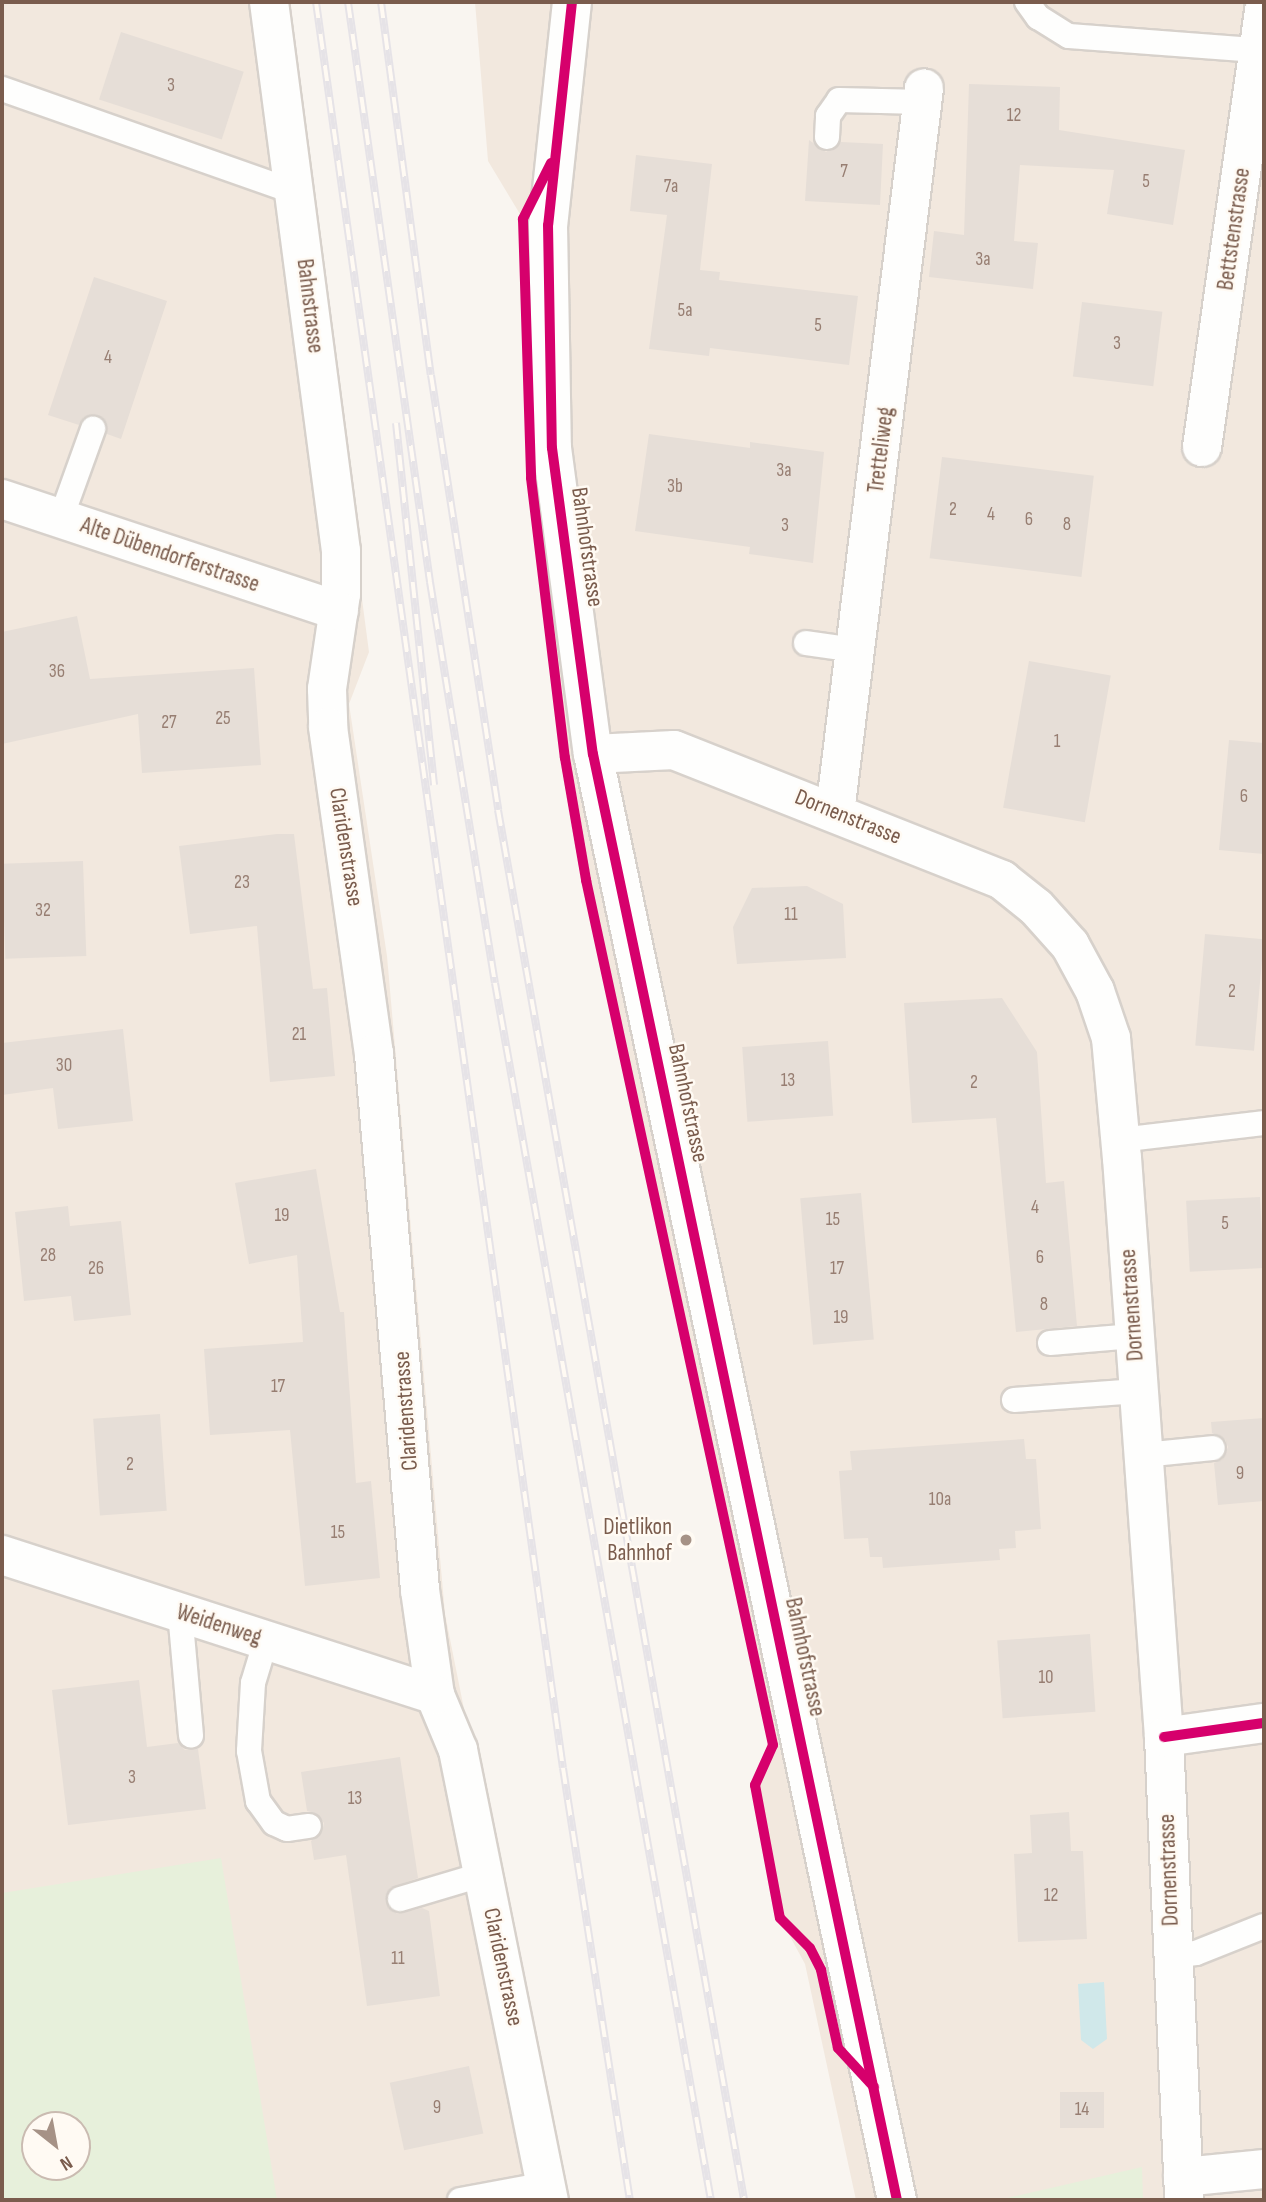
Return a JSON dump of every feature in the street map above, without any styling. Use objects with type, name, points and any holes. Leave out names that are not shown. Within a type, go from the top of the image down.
[{"type":"street","name":"Bahnstrasse","points":[[269,2],[341,551],[339,611]]},
{"type":"street","name":"Bahnhofstrasse","points":[[572,2],[548,225],[552,448],[593,754],[897,2200]]},
{"type":"street","name":"Bettstenstrasse","points":[[1202,447],[1256,50],[1264,10]]},
{"type":"street","name":"Tretteliweg","points":[[835,811],[924,95]]},
{"type":"street","name":"Alte Dübendorferstrasse","points":[[2,499],[339,611]]},
{"type":"street","name":"Claridenstrasse","points":[[339,611],[327,689],[328,727],[374,1054],[420,1590],[435,1695],[458,1750],[547,2192]]},
{"type":"street","name":"Dornenstrasse","points":[[593,754],[674,750],[835,811],[1002,880],[1070,945],[1095,991],[1111,1038],[1135,1336],[1164,1737],[1183,2188]]},
{"type":"street","name":"Weidenweg","points":[[2,1555],[435,1695]]},
{"type":"street","points":[[1164,1737],[1264,1723]]},
{"type":"street","points":[[1183,2188],[1264,2169]]},
{"type":"lane","points":[[1027,2],[1038,17],[1069,36],[1256,50]]},
{"type":"lane","points":[[2,89],[295,192]]},
{"type":"lane","points":[[827,137],[828,116],[839,100],[924,95]]},
{"type":"lane","points":[[61,518],[93,429]]},
{"type":"lane","points":[[806,643],[855,650]]},
{"type":"lane","points":[[1120,1140],[1264,1123]]},
{"type":"lane","points":[[1050,1343],[1135,1336]]},
{"type":"lane","points":[[1014,1400],[1138,1391]]},
{"type":"lane","points":[[1143,1455],[1213,1448]]},
{"type":"lane","points":[[180,1612],[191,1736]]},
{"type":"lane","points":[[266,1640],[253,1683],[249,1751],[258,1801],[274,1823],[288,1829],[309,1826]]},
{"type":"lane","points":[[400,1899],[484,1874]]},
{"type":"lane","points":[[1172,1956],[1196,1953],[1264,1926]]},
{"type":"lane","points":[[460,2200],[547,2192]]},
{"type":"shaded area","points":[[2,2],[283,2],[369,652],[349,704],[387,956],[445,1614],[562,2200],[2,2200]]},
{"type":"shaded area","points":[[475,2],[1264,2],[1264,2200],[856,2200],[805,1964],[780,1918],[755,1785],[772,1745],[586,880],[565,758],[531,478],[523,219],[488,161]]},
{"type":"green space","points":[[221,1858],[277,2200],[2,2200],[2,1893]]},
{"type":"green space","points":[[1142,2167],[1143,2200],[1001,2200],[1007,2198]]},
{"type":"water","points":[[1104,1982],[1107,2039],[1093,2049],[1081,2040],[1078,1984]]},
{"type":"building","points":[[121,32],[244,72],[222,139],[99,100]]},
{"type":"building","points":[[969,84],[1060,87],[1059,130],[1185,150],[1173,225],[1107,214],[1114,170],[1020,165],[1014,241],[1038,243],[1033,289],[929,277],[934,231],[964,235]]},
{"type":"building","points":[[809,140],[826,152],[841,142],[883,144],[880,205],[805,201]]},
{"type":"building","points":[[636,155],[712,164],[700,270],[720,272],[719,280],[858,296],[849,365],[710,348],[709,356],[649,349],[667,215],[630,211]]},
{"type":"building","points":[[94,277],[167,301],[121,439],[107,434],[105,420],[97,415],[84,417],[79,425],[48,415]]},
{"type":"building","points":[[1082,302],[1162,312],[1153,386],[1073,376]]},
{"type":"building","points":[[649,434],[750,448],[750,442],[824,452],[813,563],[749,554],[750,547],[635,531]]},
{"type":"building","points":[[942,457],[1094,476],[1081,577],[930,558]]},
{"type":"building","points":[[77,616],[90,679],[254,668],[261,765],[142,773],[138,714],[2,744],[2,632]]},
{"type":"building","points":[[1029,661],[1111,675],[1085,822],[1003,808]]},
{"type":"building","points":[[1229,740],[1264,743],[1264,854],[1219,850]]},
{"type":"building","points":[[294,834],[313,989],[327,988],[335,1076],[270,1082],[257,926],[190,934],[179,846]]},
{"type":"building","points":[[83,861],[86,956],[5,959],[2,864]]},
{"type":"building","points":[[807,886],[843,904],[846,958],[737,964],[733,927],[752,888]]},
{"type":"building","points":[[1205,934],[1264,939],[1254,1051],[1195,1046]]},
{"type":"building","points":[[1002,998],[1037,1052],[1046,1183],[1064,1181],[1077,1326],[1016,1332],[996,1118],[912,1123],[904,1003]]},
{"type":"building","points":[[123,1029],[133,1121],[58,1129],[53,1088],[2,1095],[2,1043]]},
{"type":"building","points":[[828,1041],[833,1116],[747,1122],[742,1047]]},
{"type":"building","points":[[316,1169],[340,1312],[344,1312],[356,1483],[371,1481],[380,1578],[305,1586],[290,1430],[210,1435],[204,1349],[303,1342],[297,1255],[249,1264],[235,1183]]},
{"type":"building","points":[[861,1193],[874,1339],[813,1345],[800,1198]]},
{"type":"building","points":[[1260,1197],[1264,1268],[1190,1272],[1186,1201]]},
{"type":"building","points":[[68,1206],[70,1226],[121,1221],[131,1315],[74,1321],[71,1296],[24,1301],[15,1212]]},
{"type":"building","points":[[160,1414],[167,1511],[100,1515],[93,1419]]},
{"type":"building","points":[[1264,1418],[1264,1501],[1218,1505],[1214,1463],[1222,1460],[1228,1447],[1225,1439],[1212,1433],[1211,1422]]},
{"type":"building","points":[[1024,1439],[1026,1459],[1036,1459],[1041,1529],[1015,1531],[1016,1548],[999,1549],[1000,1560],[883,1568],[882,1557],[870,1557],[868,1538],[844,1539],[839,1471],[852,1470],[850,1451]]},
{"type":"building","points":[[1090,1634],[1095,1712],[1003,1718],[997,1640]]},
{"type":"building","points":[[139,1680],[147,1747],[178,1743],[185,1750],[198,1749],[206,1809],[68,1825],[52,1690]]},
{"type":"building","points":[[400,1757],[418,1878],[390,1888],[386,1903],[397,1914],[422,1908],[429,1911],[440,1996],[367,2006],[346,1855],[314,1860],[311,1841],[322,1832],[324,1823],[315,1813],[307,1811],[301,1772]]},
{"type":"building","points":[[1069,1812],[1071,1851],[1083,1851],[1087,1939],[1018,1942],[1014,1854],[1032,1853],[1030,1815]]},
{"type":"building","points":[[469,2066],[483,2133],[404,2150],[390,2083]]},
{"type":"building","points":[[1060,2092],[1104,2092],[1104,2128],[1060,2128]]},
{"type":"railway","points":[[316,2],[563,1768],[630,2200]]},
{"type":"railway","points":[[348,2],[430,582],[495,983],[711,2200]]},
{"type":"railway","points":[[381,2],[431,375],[498,810],[744,2200]]},
{"type":"railway","points":[[396,423],[434,785]]},
{"type":"cycle path","points":[[572,2],[548,225],[552,448],[593,754],[897,2200]]},
{"type":"cycle path","points":[[551,163],[523,219],[531,478],[565,758],[586,880],[773,1745],[755,1785],[780,1918],[810,1948],[821,1970],[838,2048],[874,2087]]},
{"type":"cycle path","points":[[1164,1737],[1264,1723]]},
{"type":"place","name":"Dietlikon Bahnhof","points":[[686,1540]]}]
